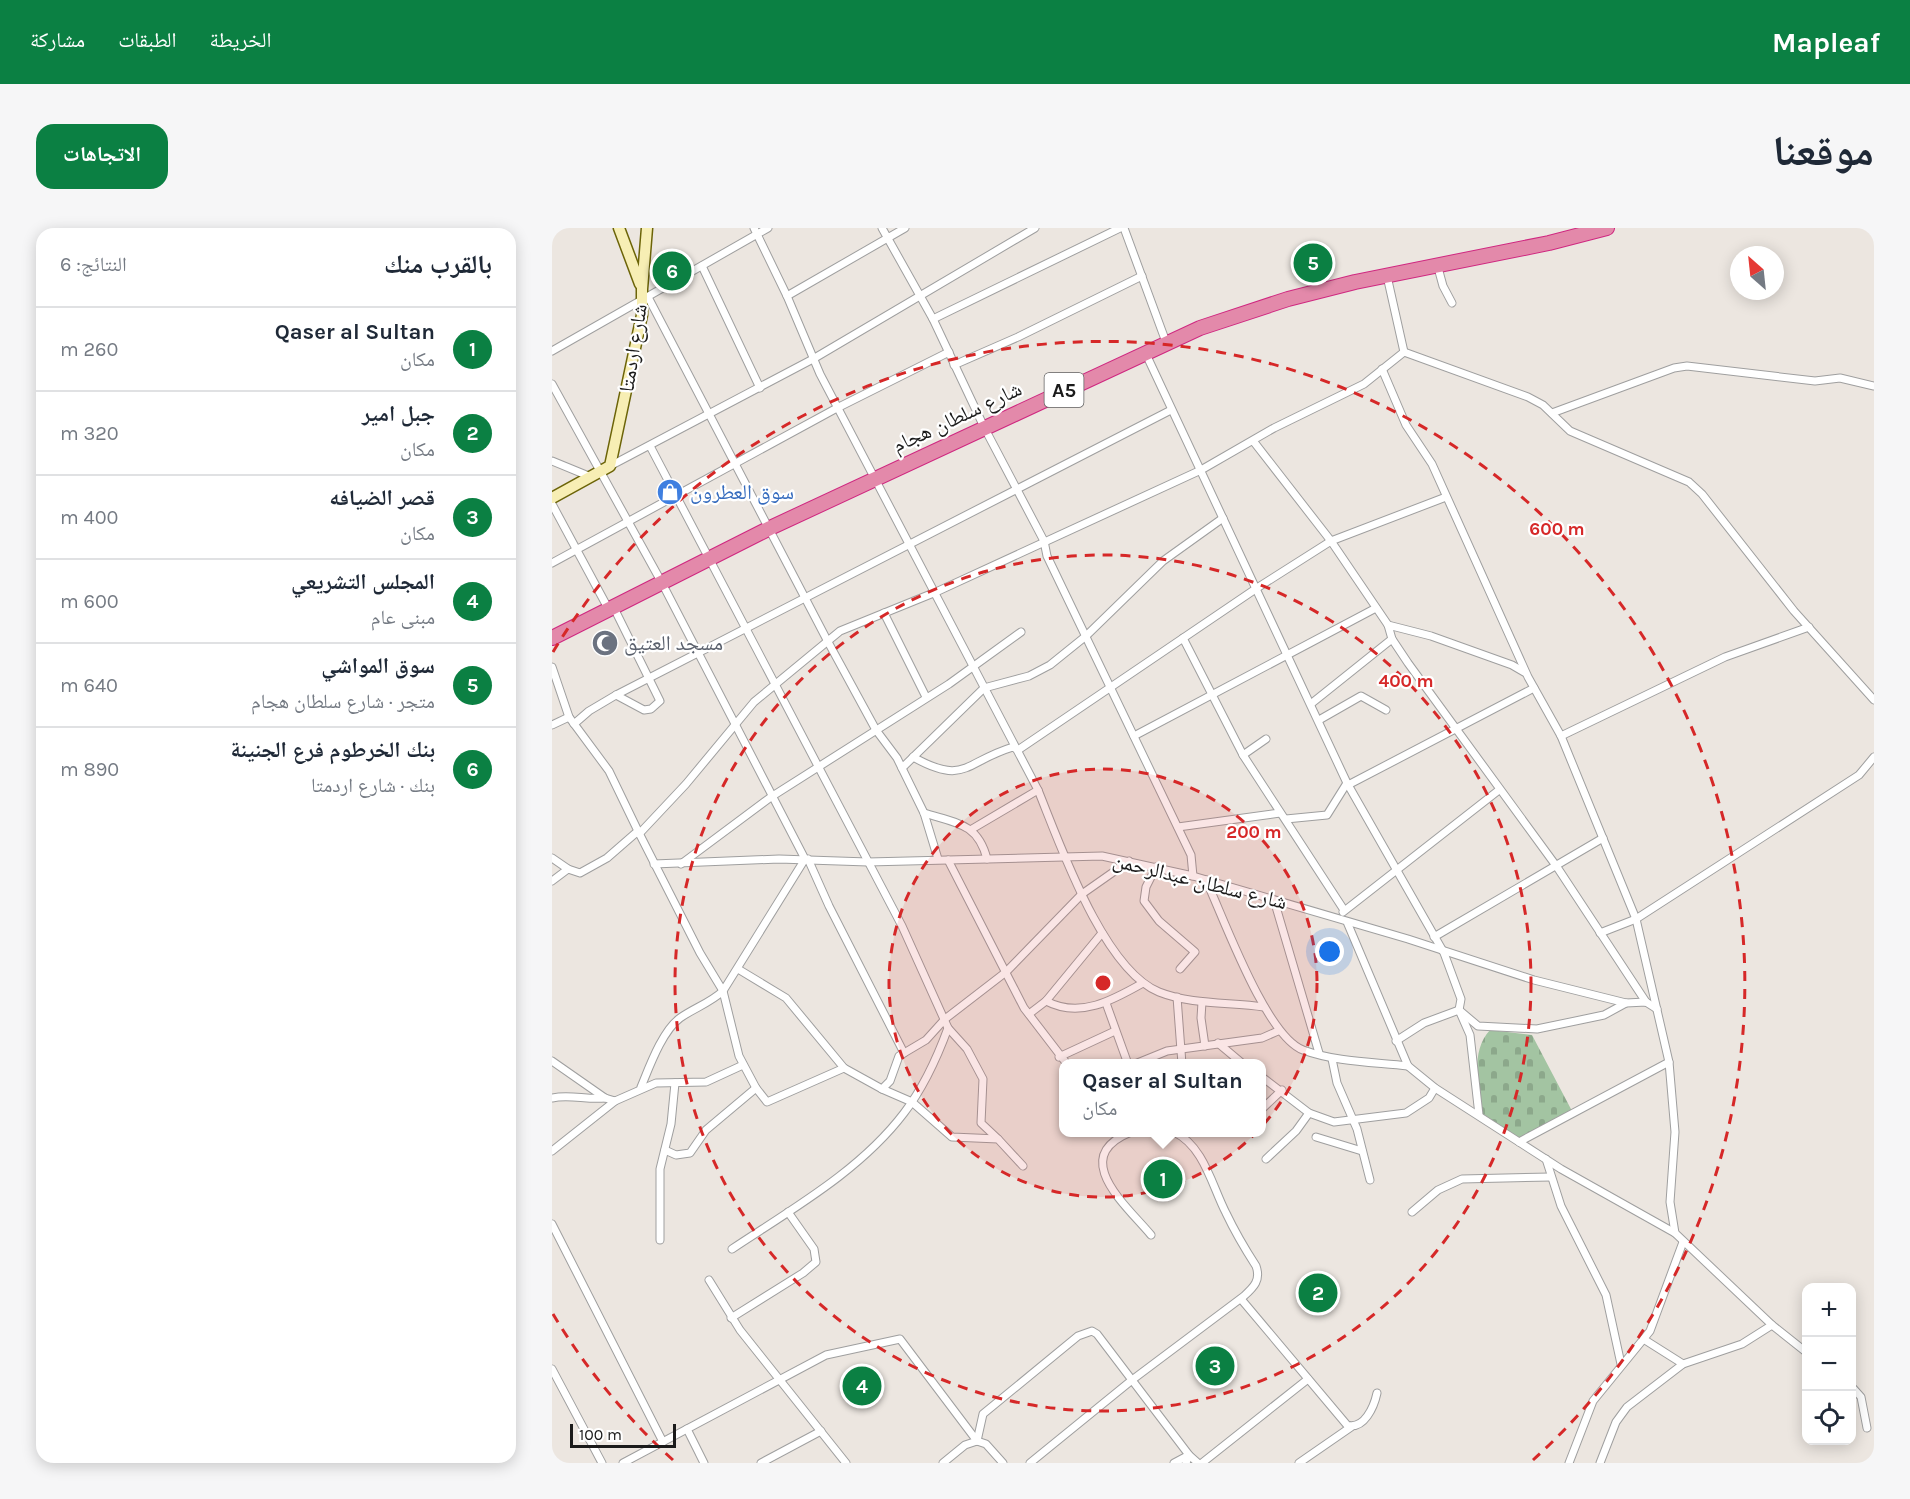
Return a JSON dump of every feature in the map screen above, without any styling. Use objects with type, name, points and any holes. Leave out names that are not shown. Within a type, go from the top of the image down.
[{"type":"highway","name":"شارع سلطان هجام","points":[[552,638],[770,528],[1166,342],[1229,317],[1288,299],[1606,228]]},
{"type":"main road","points":[[620,228],[644,295]]},
{"type":"main road","name":"شارع اردمتا","points":[[606,469],[638,337],[644,295],[647,228]]},
{"type":"main road","points":[[552,498],[606,469]]},
{"type":"street","points":[[552,351],[644,295],[702,266],[755,231],[768,228]]},
{"type":"street","points":[[882,228],[933,319],[984,427],[1044,541],[1047,556],[1191,855],[1193,876]]},
{"type":"street","points":[[787,296],[905,228]]},
{"type":"street","points":[[606,469],[813,359],[1035,228]]},
{"type":"street","points":[[933,319],[1122,228],[1166,342]]},
{"type":"street","points":[[755,231],[837,408],[936,592],[1038,790],[1066,859],[1102,933],[1131,972],[1158,992],[1202,1002],[1264,1007]]},
{"type":"street","points":[[1437,264],[1443,286],[1452,303]]},
{"type":"street","points":[[702,266],[760,388]]},
{"type":"street","points":[[954,365],[1018,337],[1142,276]]},
{"type":"street","points":[[1388,276],[1404,352]]},
{"type":"street","points":[[644,295],[710,414],[876,730],[897,758],[924,813],[938,859]]},
{"type":"street","points":[[552,563],[837,408],[949,352]]},
{"type":"street","points":[[1145,352],[1312,703],[1348,784],[1444,953],[1461,999],[1459,1010],[1470,1035],[1479,1115]]},
{"type":"street","points":[[552,858],[568,869],[580,873],[607,858],[639,832],[735,727],[754,702],[827,640],[853,624],[936,592],[1201,470],[1274,428],[1364,384],[1404,352]]},
{"type":"street","points":[[1404,352],[1528,397],[1552,413],[1570,431],[1689,482],[1702,494],[1738,543],[1809,627],[1874,700]]},
{"type":"street","points":[[1552,413],[1674,368],[1687,366],[1815,381],[1840,378],[1874,386]]},
{"type":"street","points":[[1382,369],[1400,412],[1432,464],[1528,677],[1561,736],[1636,920],[1670,1062],[1675,1132],[1670,1202],[1675,1233]]},
{"type":"street","points":[[552,384],[606,469],[628,521],[771,797],[807,859],[904,1053]]},
{"type":"street","points":[[574,724],[588,711],[616,695],[698,655],[1017,488],[1172,410]]},
{"type":"street","points":[[1254,441],[1331,542],[1388,625],[1392,639],[1499,790],[1557,867],[1646,1002],[1658,1010]]},
{"type":"street","points":[[650,446],[902,926],[948,1028],[968,1049],[983,1079],[981,1123],[1023,1166]]},
{"type":"street","points":[[552,461],[591,477]]},
{"type":"street","points":[[1018,750],[1257,588],[1331,542],[1446,496]]},
{"type":"street","points":[[552,504],[651,679],[660,701],[651,709],[644,710],[616,695]]},
{"type":"street","points":[[902,768],[984,688],[1038,673],[1086,636],[1163,561],[1223,518]]},
{"type":"street","points":[[1134,736],[1376,608]]},
{"type":"street","points":[[884,613],[926,698]]},
{"type":"street","points":[[1388,625],[1420,633],[1512,665],[1522,669],[1528,677]]},
{"type":"street","points":[[1561,736],[1725,657],[1809,627]]},
{"type":"street","points":[[681,864],[771,797],[973,667],[1021,632]]},
{"type":"street","points":[[1183,638],[1210,696],[1243,755],[1344,910]]},
{"type":"street","points":[[1312,703],[1392,639]]},
{"type":"street","points":[[552,667],[568,717],[609,771],[654,864],[723,991],[743,1065],[756,1088],[767,1102],[774,1101],[844,1068]]},
{"type":"street","points":[[1286,819],[1327,815],[1348,784],[1534,688]]},
{"type":"street","points":[[1319,720],[1361,696],[1386,711]]},
{"type":"street","points":[[552,725],[568,717]]},
{"type":"street","points":[[1243,755],[1266,739]]},
{"type":"street","points":[[913,757],[936,770],[959,772],[993,753],[1013,747],[1018,750]]},
{"type":"street","points":[[1600,933],[1636,920],[1806,811],[1859,775],[1874,757]]},
{"type":"street","points":[[972,829],[1038,790]]},
{"type":"street","points":[[1337,918],[1344,910],[1499,790]]},
{"type":"street","points":[[924,813],[972,829],[981,842],[987,859]]},
{"type":"street","points":[[1178,827],[1280,813]]},
{"type":"street","points":[[1434,937],[1604,838]]},
{"type":"street","name":"شارع سلطان عبدالرحمن","points":[[654,864],[807,859],[868,862],[938,859],[1066,859],[1102,856],[1193,876],[1337,918],[1534,980],[1626,1003],[1646,1002]]},
{"type":"street","points":[[641,1088],[651,1061],[672,1026],[678,1019],[711,1002],[723,991],[807,859]]},
{"type":"street","points":[[948,860],[1029,1014],[1061,1059]]},
{"type":"street","points":[[882,1089],[890,1081],[899,1056],[926,1040],[945,1019],[1006,972],[1082,894],[1129,861]]},
{"type":"street","points":[[1156,867],[1146,887],[1144,901],[1159,921],[1195,952],[1180,969]]},
{"type":"street","points":[[552,881],[568,869]]},
{"type":"street","points":[[1206,880],[1264,1007],[1278,1031],[1302,1049],[1332,1059],[1408,1066]]},
{"type":"street","points":[[1274,900],[1319,1053]]},
{"type":"street","points":[[1347,922],[1408,1066],[1435,1088],[1546,1159],[1675,1233],[1772,1325],[1802,1349]]},
{"type":"street","points":[[1029,1014],[1046,1001],[1102,933]]},
{"type":"street","points":[[738,969],[786,998],[844,1068],[912,1102],[952,1137],[998,1139]]},
{"type":"street","points":[[1046,1001],[1066,1010],[1106,1003],[1143,983]]},
{"type":"street","points":[[1177,997],[1181,1059]]},
{"type":"street","points":[[1202,1002],[1201,1018],[1205,1046]]},
{"type":"street","points":[[1106,1003],[1126,1059]]},
{"type":"street","points":[[1459,1010],[1478,1026],[1537,1029],[1604,1015],[1626,1003]]},
{"type":"street","points":[[1396,1041],[1424,1023],[1459,1010]]},
{"type":"street","points":[[732,1249],[832,1182],[895,1125],[927,1078],[948,1028]]},
{"type":"street","points":[[1059,1057],[1115,1031]]},
{"type":"street","points":[[1146,1059],[1157,1054],[1262,1038],[1278,1031]]},
{"type":"street","points":[[1218,1043],[1237,1059]]},
{"type":"street","points":[[1332,1059],[1337,1083],[1353,1120],[1370,1180]]},
{"type":"street","points":[[552,1061],[604,1098],[615,1101]]},
{"type":"street","points":[[1519,1142],[1670,1062]]},
{"type":"street","points":[[552,1151],[615,1101],[641,1088],[656,1083],[706,1082],[743,1065]]},
{"type":"street","points":[[1266,1080],[1309,1113],[1334,1122],[1406,1113],[1429,1098],[1435,1088]]},
{"type":"street","points":[[660,1240],[660,1169],[671,1124],[675,1083]]},
{"type":"street","points":[[665,1150],[676,1155],[690,1153],[706,1130],[756,1088]]},
{"type":"street","points":[[1266,1105],[1282,1090]]},
{"type":"street","points":[[552,1098],[563,1095],[589,1100],[604,1098]]},
{"type":"street","points":[[1266,1159],[1296,1131],[1309,1113]]},
{"type":"street","points":[[1122,1137],[1112,1143],[1105,1154],[1102,1163],[1104,1178],[1151,1235]]},
{"type":"street","points":[[1030,1463],[1132,1380],[1241,1299],[1256,1283],[1258,1274],[1256,1266],[1192,1146],[1184,1137]]},
{"type":"street","points":[[1316,1137],[1362,1151]]},
{"type":"street","points":[[1546,1159],[1562,1206],[1606,1295],[1621,1364]]},
{"type":"street","points":[[1412,1212],[1438,1190],[1462,1179],[1551,1177]]},
{"type":"street","points":[[731,1318],[803,1274],[816,1262],[814,1249],[788,1212]]},
{"type":"street","points":[[552,1224],[663,1442]]},
{"type":"street","points":[[1569,1463],[1578,1446],[1587,1411],[1621,1364],[1645,1340],[1683,1242]]},
{"type":"street","points":[[709,1280],[731,1318],[846,1463]]},
{"type":"street","points":[[1241,1299],[1342,1420],[1352,1427]]},
{"type":"street","points":[[1600,1463],[1621,1414],[1683,1364],[1742,1344],[1772,1325]]},
{"type":"street","points":[[977,1441],[983,1414],[1085,1332],[1097,1334],[1187,1459]]},
{"type":"street","points":[[623,1463],[826,1355],[900,1340],[977,1441],[986,1444],[1003,1463]]},
{"type":"street","points":[[1645,1340],[1683,1364]]},
{"type":"street","points":[[552,1369],[602,1463]]},
{"type":"street","points":[[1174,1463],[1187,1459],[1200,1463],[1308,1379]]},
{"type":"street","points":[[1855,1391],[1861,1396],[1867,1428]]},
{"type":"street","points":[[1299,1463],[1358,1425],[1371,1413],[1377,1393]]},
{"type":"street","points":[[687,1429],[704,1463]]},
{"type":"street","points":[[761,1463],[821,1431]]},
{"type":"street","points":[[943,1463],[965,1445],[977,1441]]},
{"type":"green space","points":[[1490,1030],[1532,1035],[1572,1111],[1520,1139],[1480,1112],[1478,1058],[1480,1048]]},
{"type":"place","name":"سوق المواشي","points":[[1313,263]]},
{"type":"place","name":"بنك الخرطوم فرع الجنينة","points":[[672,271]]},
{"type":"place","name":"سوق العطرون","points":[[670,492]]},
{"type":"place","name":"مسجد العتيق","points":[[605,643]]},
{"type":"place","name":"Qaser al Sultan","points":[[1163,1179]]},
{"type":"place","name":"جبل امير","points":[[1318,1293]]},
{"type":"place","name":"قصر الضيافه","points":[[1215,1366]]},
{"type":"place","name":"المجلس التشريعي","points":[[862,1386]]}]
